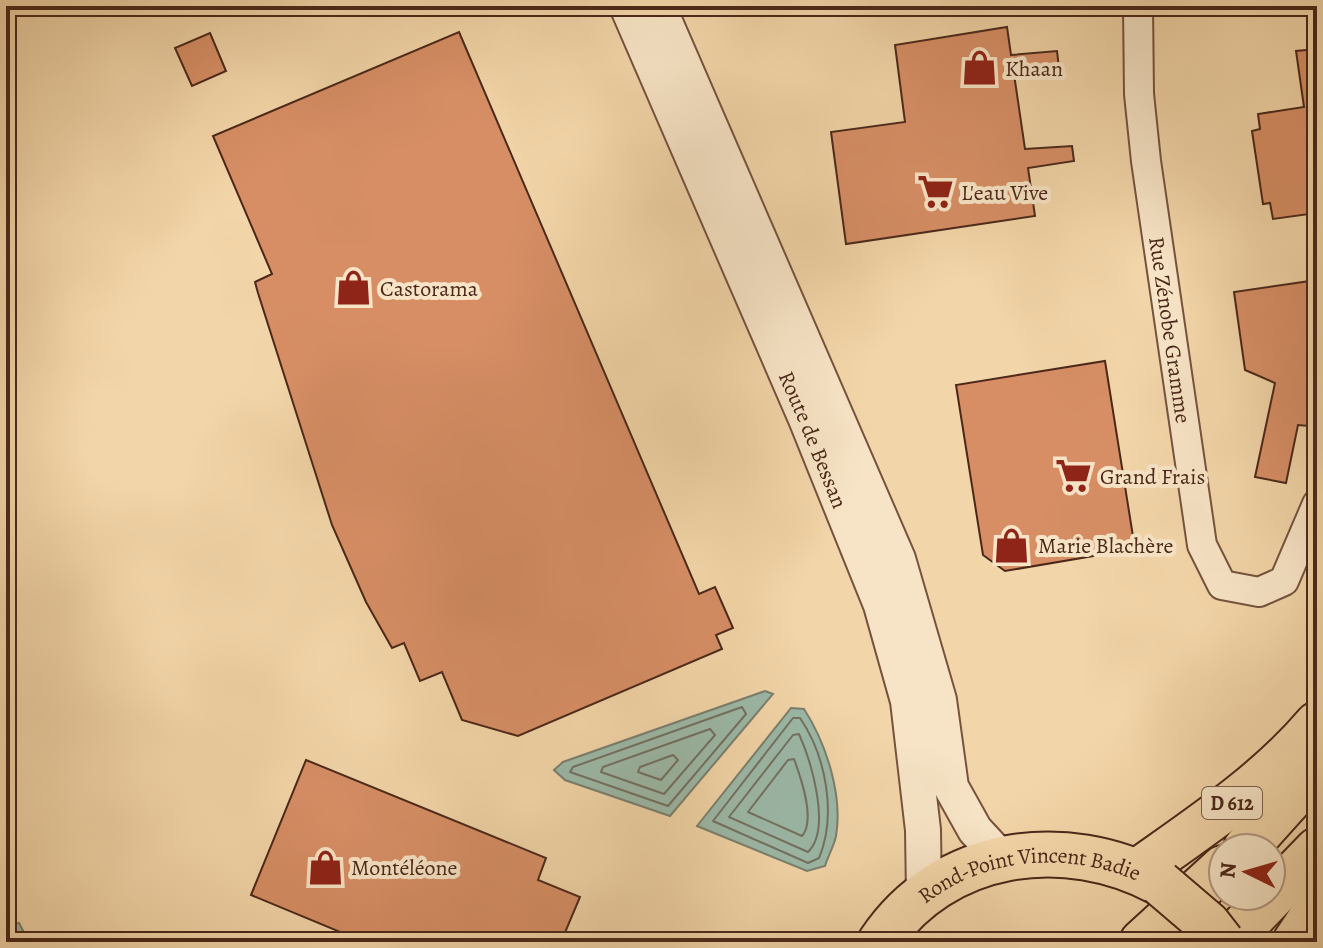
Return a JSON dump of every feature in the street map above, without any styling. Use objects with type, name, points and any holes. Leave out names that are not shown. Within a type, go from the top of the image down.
[{"type":"main road","name":"D 612","points":[[1149,877],[1298,747],[1317,724]]},
{"type":"main road","name":"D 612","points":[[1260,832],[1317,769]]},
{"type":"main road","points":[[1287,853],[1317,822]]},
{"type":"main road","points":[[1228,942],[1317,850]]},
{"type":"main road","name":"Rond-Point Vincent Badie","points":[[880,942],[924,896],[948,880],[1001,858],[1057,852],[1098,858],[1149,877],[1208,924],[1222,942]]},
{"type":"main road","points":[[1142,942],[1207,883]]},
{"type":"main road","points":[[1295,942],[1317,909]]},
{"type":"main road","points":[[1195,942],[1226,912]]},
{"type":"street","name":"Route de Bessan","points":[[627,6],[806,419],[881,605],[908,701],[923,830],[924,896]]},
{"type":"street","name":"Route de Bessan","points":[[658,6],[898,559],[939,700],[951,787],[975,830],[1001,858]]},
{"type":"street","name":"Rue Zénobe Gramme","points":[[1138,6],[1139,94],[1146,161],[1202,545],[1222,585],[1259,592],[1284,581],[1317,504]]},
{"type":"water","points":[[765,691],[773,694],[670,816],[565,780],[554,770],[563,762]]},
{"type":"water","points":[[791,708],[804,709],[819,737],[831,770],[837,804],[836,836],[825,866],[807,871],[697,826]]},
{"type":"water","points":[[19,923],[29,942],[6,942],[6,926]]},
{"type":"building","name":"L'eau Vive","points":[[1007,27],[1011,55],[1057,51],[1059,68],[1014,74],[1025,149],[1072,146],[1074,161],[1028,168],[1035,216],[846,244],[831,132],[905,122],[895,45]]},
{"type":"building","points":[[459,32],[699,594],[715,587],[733,628],[716,635],[722,649],[518,736],[462,720],[442,672],[420,681],[404,643],[392,648],[366,602],[332,525],[258,293],[255,282],[272,274],[213,136]]},
{"type":"building","points":[[210,33],[226,71],[192,86],[175,48]]},
{"type":"building","points":[[1317,49],[1317,213],[1273,219],[1270,203],[1263,204],[1252,131],[1260,129],[1258,114],[1304,107],[1296,51]]},
{"type":"building","points":[[1317,280],[1317,409],[1309,426],[1298,425],[1286,483],[1255,477],[1275,383],[1245,370],[1234,292]]},
{"type":"building","points":[[1105,361],[1135,549],[1005,571],[983,555],[956,385]]},
{"type":"building","points":[[306,760],[546,858],[538,880],[580,897],[561,942],[348,942],[350,936],[251,895]]},
{"type":"place","name":"Khaan","points":[[979,68]]},
{"type":"place","name":"L'eau Vive","points":[[935,192]]},
{"type":"place","name":"Castorama","points":[[354,288]]},
{"type":"place","name":"Grand Frais","points":[[1074,476]]},
{"type":"place","name":"Marie Blachère","points":[[1012,545]]},
{"type":"place","name":"Montéléone","points":[[325,867]]}]
